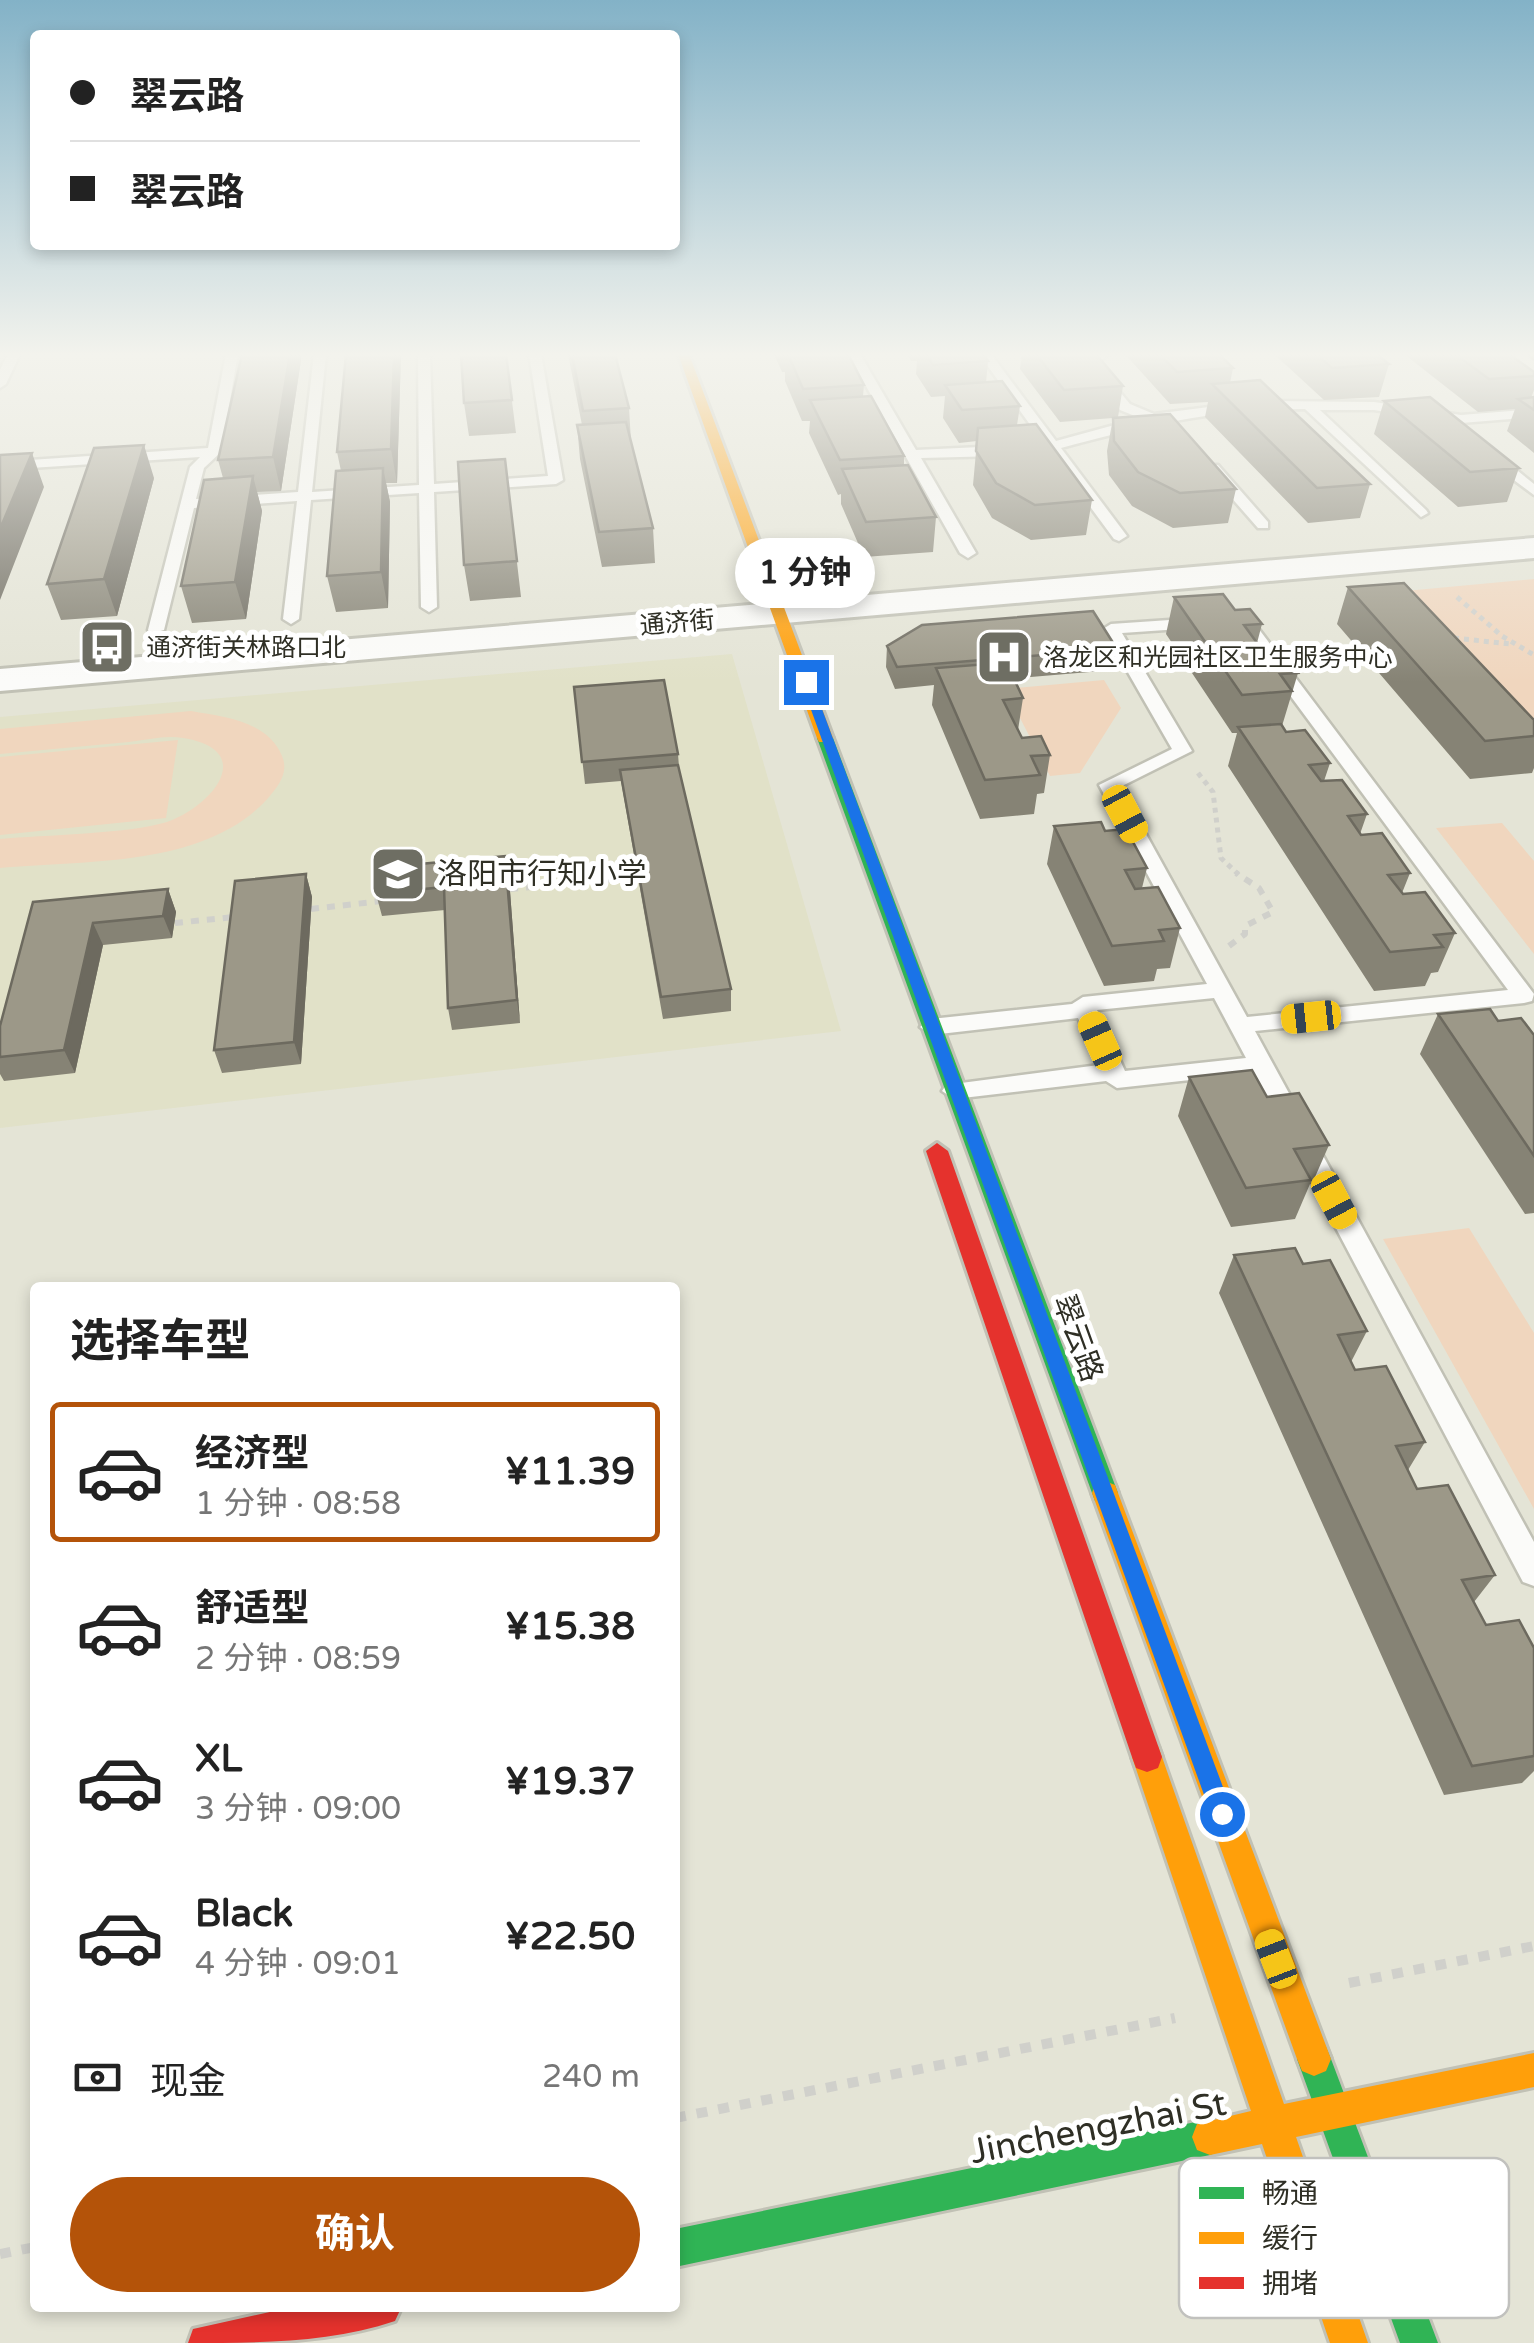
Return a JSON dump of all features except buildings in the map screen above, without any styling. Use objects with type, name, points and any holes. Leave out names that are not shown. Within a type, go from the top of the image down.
[{"type":"street","points":[[700,463],[727,542]]},
{"type":"street","name":"翠云路","points":[[717,463],[763,612],[931,1027],[1350,2158]]},
{"type":"street","name":"通济街","points":[[0,663],[763,612],[1534,534]]},
{"type":"street","name":"通济街","points":[[0,680],[1534,548]]},
{"type":"street","points":[[927,1123],[1285,2158]]},
{"type":"street","name":"Jinchengzhai St","points":[[680,2247],[1534,2070]]},
{"type":"street","points":[[207,2343],[362,2312]]},
{"type":"street","points":[[1340,2318],[1349,2343]]},
{"type":"street","name":"翠云路","points":[[1409,2318],[1418,2343]]},
{"type":"lane","points":[[0,466],[41,463]]},
{"type":"lane","points":[[156,630],[196,467],[200,463]]},
{"type":"lane","points":[[291,619],[308,463]]},
{"type":"lane","points":[[426,463],[429,607]]},
{"type":"lane","points":[[188,504],[556,480],[553,463]]},
{"type":"lane","points":[[917,463],[968,552]]},
{"type":"lane","points":[[1066,463],[1119,536]]},
{"type":"lane","points":[[1209,463],[1263,525]]},
{"type":"lane","points":[[1369,463],[1421,512]]},
{"type":"lane","points":[[1500,463],[1534,491]]},
{"type":"lane","points":[[1529,1002],[1243,620],[1111,629],[1184,751],[1108,785],[1534,1572]]},
{"type":"lane","points":[[1221,990],[1083,1004],[1116,1080],[1261,1064]]},
{"type":"lane","points":[[1240,1024],[1529,1002]]},
{"type":"lane","points":[[931,1027],[1086,1010]]},
{"type":"lane","points":[[954,1091],[1114,1072]]},
{"type":"path","points":[[1457,597],[1477,613],[1486,627],[1534,655]]},
{"type":"path","points":[[1450,636],[1463,642],[1512,644]]},
{"type":"path","points":[[1170,757],[1198,773],[1214,792],[1221,858],[1232,871],[1259,888],[1273,912],[1245,926],[1245,934],[1206,964]]},
{"type":"path","points":[[510,890],[637,877]]},
{"type":"path","points":[[312,909],[382,901]]},
{"type":"path","points":[[175,923],[240,916]]},
{"type":"path","points":[[1289,1995],[1534,1946]]},
{"type":"path","points":[[680,2117],[1232,2006]]},
{"type":"path","points":[[0,2254],[30,2248]]},
{"type":"shaded area","points":[[1534,579],[1534,753],[1373,594]]},
{"type":"shaded area","name":"洛阳市行知小学","points":[[732,654],[841,1031],[0,1128],[0,717]]},
{"type":"shaded area","points":[[1104,680],[1121,708],[1080,773],[1050,776],[1005,689]]},
{"type":"shaded area","points":[[191,711],[256,728],[267,735],[282,756],[284,773],[279,783],[243,820],[213,837],[144,856],[0,868],[0,839],[85,834],[167,822],[212,792],[223,766],[219,754],[206,744],[176,737],[0,754],[0,729]]},
{"type":"shaded area","points":[[178,740],[166,818],[0,835],[0,757]]},
{"type":"shaded area","points":[[1502,823],[1534,861],[1534,954],[1436,828]]},
{"type":"shaded area","points":[[1469,1228],[1534,1333],[1534,1509],[1383,1239]]},
{"type":"traffic: fast","points":[[825,738],[1105,1493]]},
{"type":"traffic: fast","points":[[1314,2059],[1351,2158]]},
{"type":"traffic: fast","points":[[680,2247],[1210,2137]]},
{"type":"traffic: fast","points":[[1410,2318],[1419,2343]]},
{"type":"traffic: slow","points":[[723,463],[825,738]]},
{"type":"traffic: slow","points":[[1105,1493],[1314,2059]]},
{"type":"traffic: slow","points":[[1147,1757],[1285,2158]]},
{"type":"traffic: slow","points":[[1210,2137],[1534,2070]]},
{"type":"traffic: slow","points":[[1340,2318],[1349,2343]]},
{"type":"traffic: jam","points":[[937,1151],[1147,1757]]},
{"type":"traffic: jam","points":[[207,2343],[362,2312]]},
{"type":"place","name":"通济街关林路口北","points":[[107,647]]},
{"type":"place","name":"洛龙区和光园社区卫生服务中心","points":[[1004,657]]},
{"type":"place","name":"洛阳市行知小学","points":[[398,874]]},
{"type":"route","points":[[806,682],[1222,1814]]}]
